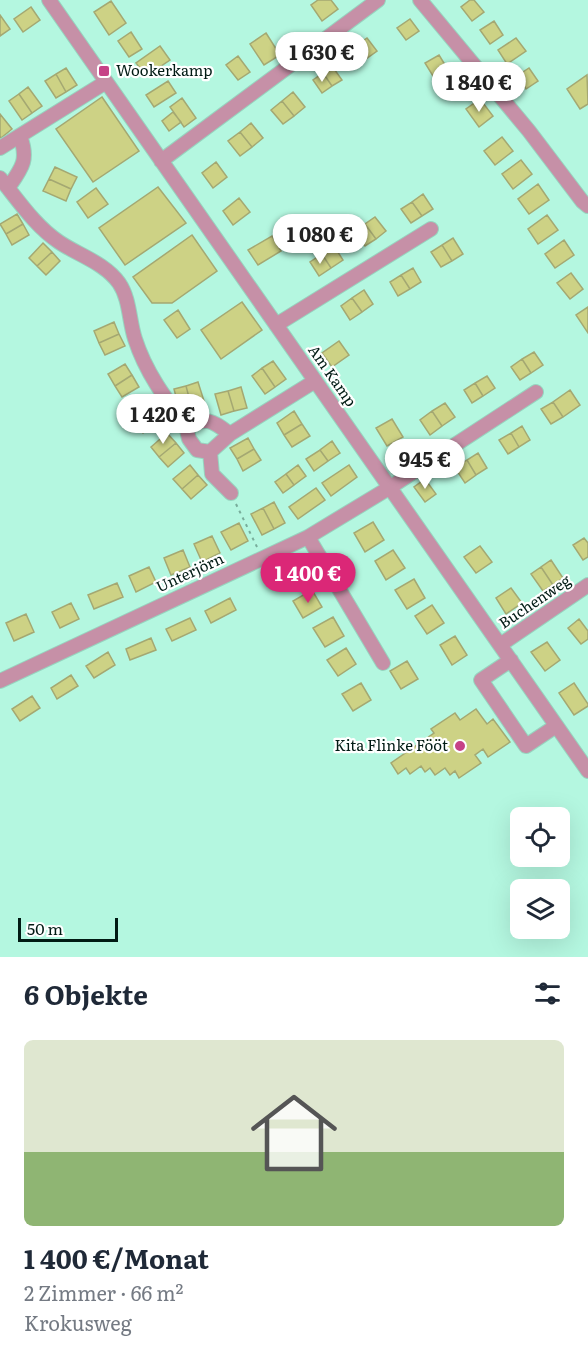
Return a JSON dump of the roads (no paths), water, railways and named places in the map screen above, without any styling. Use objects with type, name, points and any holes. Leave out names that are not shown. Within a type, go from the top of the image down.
[{"type":"street","name":"Am Kamp","points":[[49,0],[588,771]]},
{"type":"street","points":[[420,0],[529,131],[567,184],[588,206]]},
{"type":"street","points":[[161,161],[371,2]]},
{"type":"street","points":[[0,148],[106,82]]},
{"type":"street","points":[[20,136],[25,161],[4,183],[33,219],[58,241],[102,268],[118,281],[127,299],[135,339],[153,382],[186,426],[189,439],[197,450],[210,452]]},
{"type":"street","points":[[276,325],[431,229]]},
{"type":"street","points":[[210,452],[230,434],[315,381]]},
{"type":"street","name":"Unterjörn","points":[[1,676],[308,537],[389,488],[537,392]]},
{"type":"street","points":[[186,426],[201,420],[216,424],[230,434]]},
{"type":"street","points":[[210,452],[212,474],[231,493]]},
{"type":"street","points":[[308,537],[383,663]]},
{"type":"street","name":"Buchenweg","points":[[500,645],[588,585]]},
{"type":"street","points":[[510,660],[481,680],[526,746],[556,726]]},
{"type":"place","name":"Wookerkamp","points":[[104,71]]},
{"type":"place","name":"Kita Flinke Fööt","points":[[460,746]]}]
